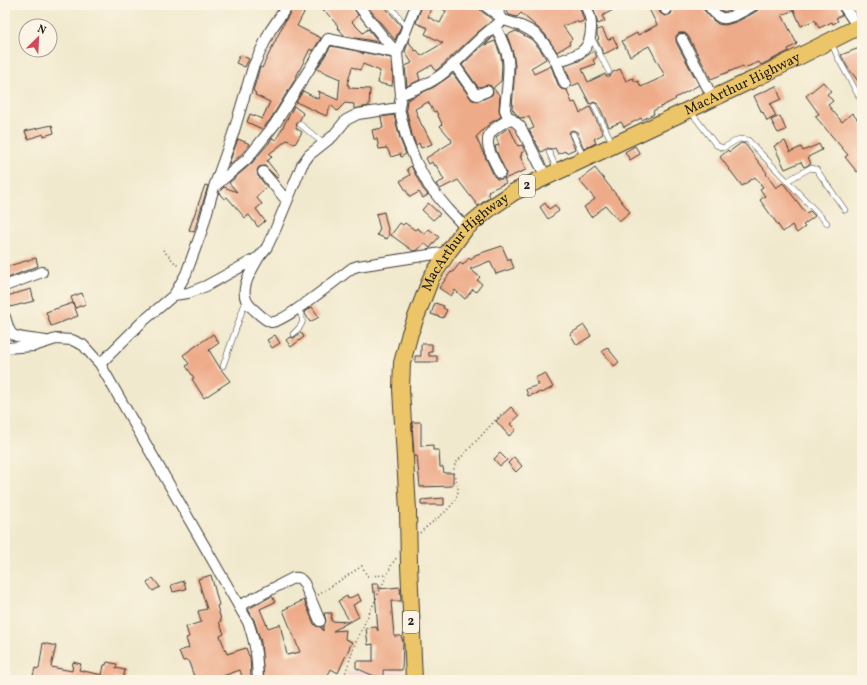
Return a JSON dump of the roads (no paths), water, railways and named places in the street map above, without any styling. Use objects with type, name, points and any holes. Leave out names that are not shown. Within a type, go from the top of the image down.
[{"type":"highway","name":"MacArthur Highway","points":[[414,680],[408,510],[401,389],[402,363],[410,333],[431,278],[448,252],[466,228],[489,209],[514,192],[689,110],[860,26]]},
{"type":"street","points":[[100,364],[141,323],[174,295],[186,274],[202,230],[214,187],[233,134],[253,67],[270,31],[288,5]]},
{"type":"street","points":[[358,5],[397,53]]},
{"type":"street","points":[[416,5],[397,53],[401,95],[399,108],[416,162],[429,186],[466,228]]},
{"type":"street","points":[[484,5],[499,21],[522,25],[536,34],[556,62],[566,84]]},
{"type":"street","points":[[498,5],[499,21],[508,59],[505,110],[507,115],[520,126],[552,174]]},
{"type":"street","points":[[556,62],[581,52],[588,45],[591,36],[591,16],[585,5]]},
{"type":"street","points":[[708,5],[717,15],[724,18],[731,17],[754,5]]},
{"type":"street","points":[[843,5],[860,26]]},
{"type":"street","points":[[401,95],[424,86],[438,77],[454,64],[499,21]]},
{"type":"street","points":[[214,187],[247,159],[275,124],[328,39],[397,53]]},
{"type":"street","points":[[682,39],[713,98]]},
{"type":"street","points":[[454,64],[475,94],[477,95],[487,91]]},
{"type":"street","points":[[399,108],[358,114],[346,120],[333,136],[309,155],[302,165],[266,248],[259,257],[246,284],[246,300],[266,320],[276,322],[298,308],[352,268],[448,252]]},
{"type":"street","points":[[500,173],[488,147],[488,137],[493,130],[511,118]]},
{"type":"street","points":[[263,172],[287,201]]},
{"type":"street","points":[[174,295],[188,293],[206,286],[259,257]]},
{"type":"street","points":[[5,286],[42,272]]},
{"type":"street","points":[[5,317],[8,328],[13,334],[48,341]]},
{"type":"street","points":[[5,348],[34,346],[56,339],[72,340],[83,345],[100,364],[248,622],[257,652],[258,680]]},
{"type":"street","points":[[239,606],[297,577],[304,583],[320,621]]},
{"type":"lane","points":[[392,8],[407,28]]},
{"type":"lane","points":[[591,36],[609,72]]},
{"type":"lane","points":[[830,40],[862,102]]},
{"type":"lane","points":[[594,106],[614,145]]},
{"type":"lane","points":[[689,110],[716,145],[723,148],[739,139],[748,140],[827,223]]},
{"type":"lane","points":[[300,124],[324,144]]},
{"type":"lane","points":[[573,134],[584,159]]},
{"type":"lane","points":[[549,152],[552,174]]},
{"type":"lane","points":[[787,181],[810,168],[816,169],[845,210]]},
{"type":"lane","points":[[223,366],[246,300]]},
{"type":"lane","points":[[293,334],[301,327],[303,323],[303,317],[298,308]]}]
